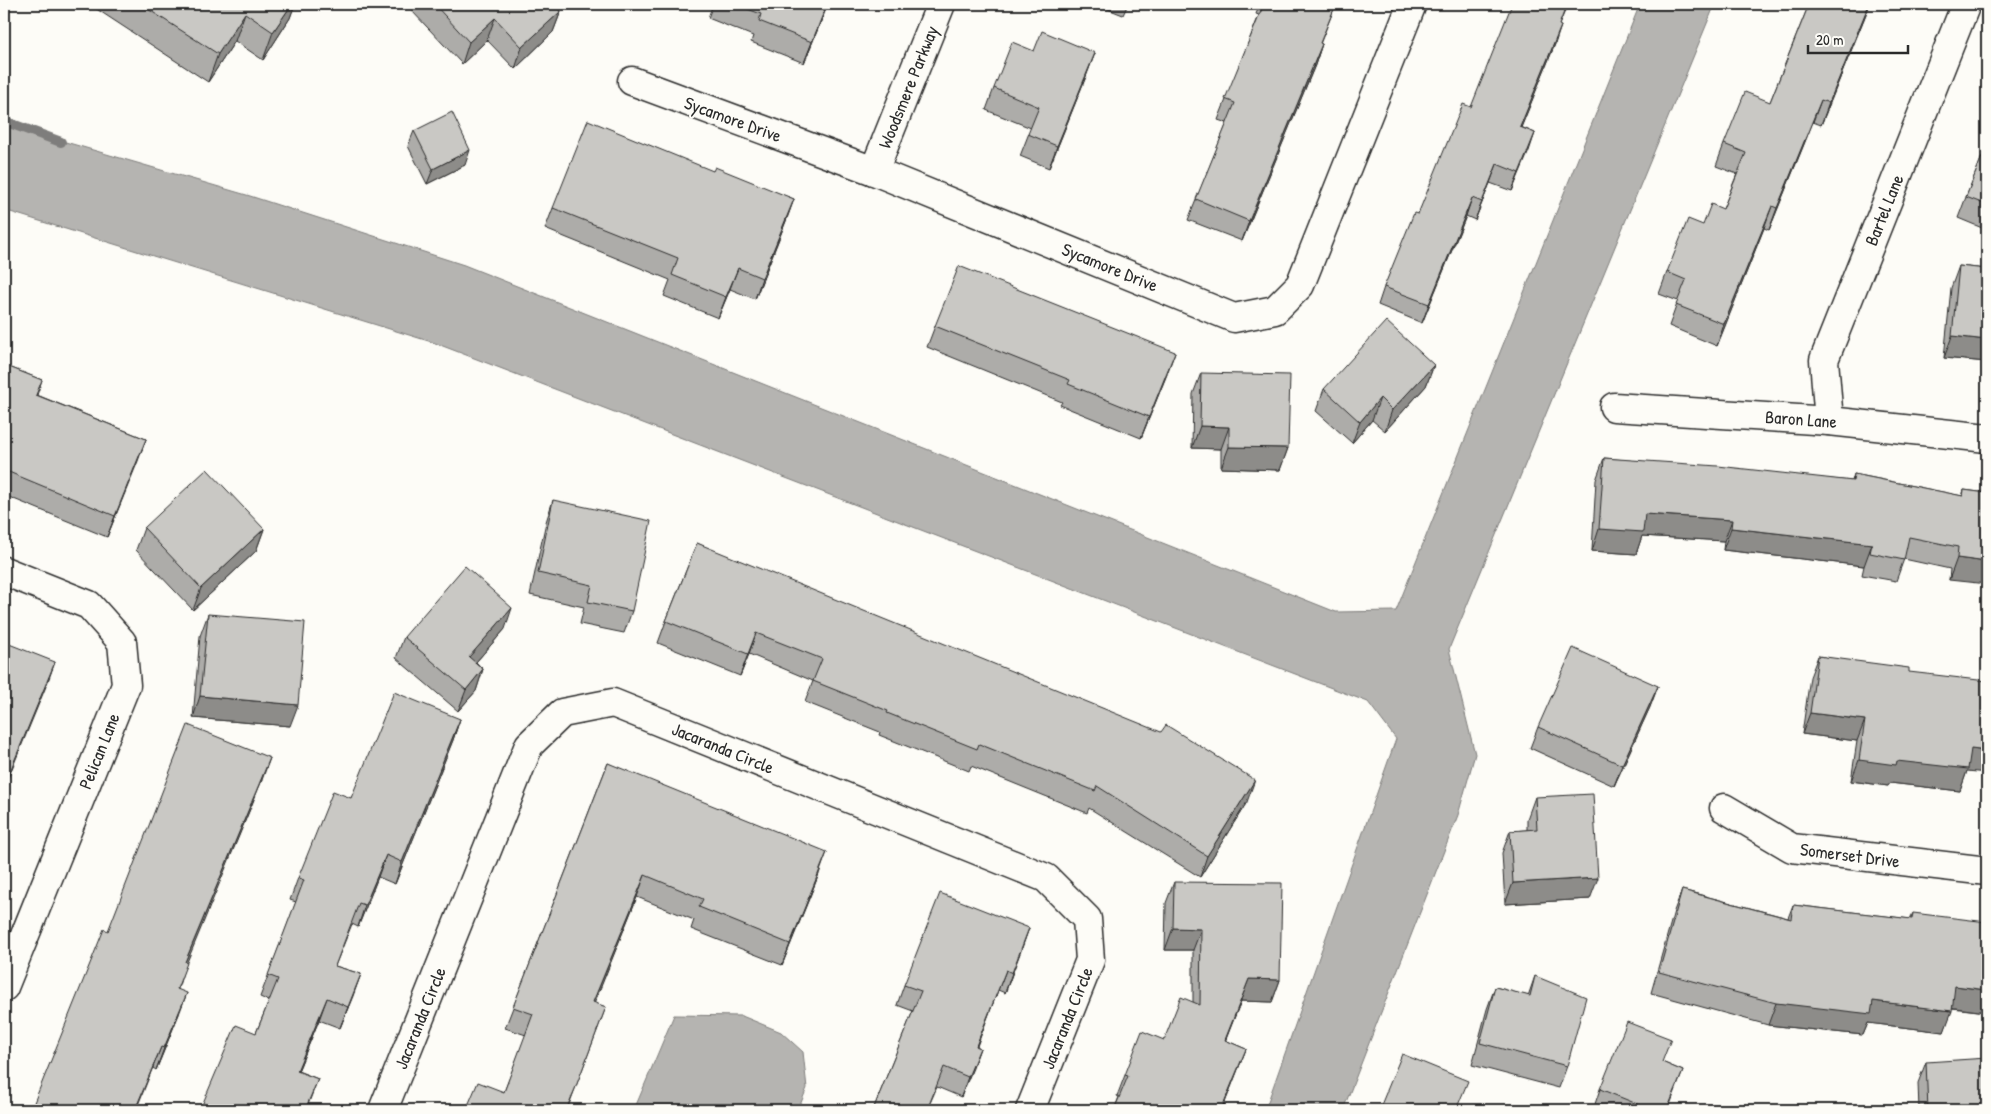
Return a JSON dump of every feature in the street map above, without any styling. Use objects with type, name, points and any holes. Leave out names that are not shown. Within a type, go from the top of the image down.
[{"type":"street","name":"Woodsmere Parkway","points":[[874,171],[941,4]]},
{"type":"street","name":"Sycamore Drive","points":[[632,81],[874,171],[1234,318],[1275,310],[1300,285],[1412,4]]},
{"type":"street","name":"Bartel Lane","points":[[1829,421],[1824,360],[1966,4]]},
{"type":"street","name":"Baron Lane","points":[[1614,407],[1829,421],[1987,438]]},
{"type":"street","name":"Pelican Lane","points":[[4,571],[89,604],[122,642],[126,685],[4,987]]},
{"type":"street","name":"Jacaranda Circle","points":[[383,1110],[529,745],[562,713],[613,703],[1046,878],[1087,919],[1090,960],[1030,1110]]},
{"type":"street","name":"Somerset Drive","points":[[1724,808],[1792,848],[1987,871]]},
{"type":"shaded area","points":[[1640,4],[1715,4],[1449,649],[1475,754],[1458,815],[1343,1110],[1265,1110],[1396,739],[1368,702],[435,343],[4,210],[4,124],[250,196],[464,265],[1336,612],[1396,611]]},
{"type":"shaded area","points":[[674,1015],[742,1016],[781,1032],[803,1052],[807,1088],[798,1110],[634,1110]]},
{"type":"building","points":[[140,4],[292,4],[273,32],[245,13],[218,54]]},
{"type":"building","points":[[434,4],[554,4],[561,11],[522,47],[495,18],[469,42]]},
{"type":"building","points":[[734,4],[827,4],[812,42],[759,21],[761,14]]},
{"type":"building","points":[[1264,4],[1336,4],[1320,43],[1322,44],[1249,221],[1196,199],[1235,103],[1225,99]]},
{"type":"building","points":[[1512,4],[1567,4],[1559,25],[1561,26],[1520,127],[1535,133],[1519,173],[1497,164],[1482,202],[1472,198],[1429,304],[1384,287],[1414,213],[1418,214],[1463,104],[1471,107]]},
{"type":"building","points":[[1809,4],[1869,4],[1829,103],[1821,100],[1777,208],[1772,206],[1724,324],[1676,305],[1686,280],[1667,272],[1688,219],[1703,225],[1711,204],[1723,209],[1746,153],[1724,144],[1745,92],[1770,102]]},
{"type":"building","points":[[1042,31],[1095,53],[1057,146],[1028,134],[1039,107],[994,88],[1012,42],[1034,51]]},
{"type":"building","points":[[452,112],[470,150],[433,169],[414,131]]},
{"type":"building","points":[[588,120],[713,171],[715,167],[794,199],[762,278],[738,268],[726,297],[672,275],[678,258],[553,208]]},
{"type":"building","points":[[1987,144],[1987,205],[1966,197]]},
{"type":"building","points":[[959,266],[1175,352],[1149,417],[1068,384],[1070,380],[935,326]]},
{"type":"building","points":[[1959,266],[1987,269],[1987,340],[1952,336]]},
{"type":"building","points":[[1386,321],[1434,365],[1392,410],[1380,398],[1360,422],[1324,389]]},
{"type":"building","points":[[4,365],[42,380],[36,395],[146,439],[115,516],[4,470]]},
{"type":"building","points":[[1201,373],[1290,375],[1288,448],[1229,447],[1229,427],[1200,426]]},
{"type":"building","points":[[1604,458],[1718,466],[1853,481],[1854,474],[1963,496],[1964,490],[1987,493],[1987,562],[1957,558],[1958,547],[1909,537],[1904,560],[1870,553],[1872,544],[1731,528],[1732,520],[1645,514],[1643,532],[1599,529]]},
{"type":"building","points":[[207,469],[264,529],[201,588],[144,528]]},
{"type":"building","points":[[553,500],[651,521],[632,611],[588,602],[592,585],[538,573]]},
{"type":"building","points":[[697,543],[1161,732],[1166,725],[1255,780],[1207,856],[1097,786],[1095,791],[979,744],[977,749],[813,681],[822,659],[756,633],[748,654],[666,621]]},
{"type":"building","points":[[465,566],[512,608],[469,657],[483,669],[466,690],[404,637]]},
{"type":"building","points":[[208,614],[305,622],[298,705],[200,696]]},
{"type":"building","points":[[4,642],[55,662],[4,786]]},
{"type":"building","points":[[1573,648],[1658,686],[1622,765],[1538,727]]},
{"type":"building","points":[[1818,656],[1909,668],[1909,672],[1987,681],[1987,751],[1971,749],[1968,769],[1897,761],[1896,765],[1859,760],[1865,720],[1810,713]]},
{"type":"building","points":[[394,692],[460,719],[402,862],[386,855],[365,905],[359,903],[335,966],[361,974],[348,1007],[327,998],[297,1071],[318,1079],[305,1110],[200,1110],[236,1025],[256,1033],[278,979],[268,975],[304,880],[298,878],[333,791],[351,798]]},
{"type":"building","points":[[188,725],[270,758],[185,962],[187,963],[177,989],[187,993],[164,1048],[161,1047],[135,1110],[31,1110],[104,929],[108,931]]},
{"type":"building","points":[[608,763],[827,852],[790,944],[699,907],[703,899],[645,875],[593,1002],[606,1007],[566,1110],[466,1110],[478,1082],[504,1092],[533,1014],[513,1007]]},
{"type":"building","points":[[1593,794],[1598,878],[1513,883],[1510,831],[1537,829],[1535,797]]},
{"type":"building","points":[[1174,882],[1282,883],[1280,980],[1249,979],[1225,1040],[1246,1049],[1221,1110],[1209,1108],[1208,1110],[1114,1110],[1128,1076],[1125,1075],[1142,1031],[1164,1040],[1181,997],[1200,1005],[1201,929],[1173,928]]},
{"type":"building","points":[[1682,890],[1791,919],[1793,905],[1912,919],[1913,913],[1987,922],[1987,990],[1955,986],[1952,1011],[1873,1001],[1871,1014],[1776,1003],[1659,972]]},
{"type":"building","points":[[940,893],[1029,928],[1012,973],[1006,970],[976,1046],[980,1048],[968,1077],[944,1067],[927,1110],[873,1110],[921,991],[904,985]]},
{"type":"building","points":[[1535,976],[1586,997],[1567,1066],[1480,1043],[1495,987],[1530,996]]},
{"type":"building","points":[[1627,1022],[1671,1039],[1662,1062],[1683,1071],[1667,1110],[1652,1110],[1600,1089]]},
{"type":"building","points":[[1402,1054],[1468,1081],[1456,1110],[1379,1110]]},
{"type":"building","points":[[1987,1058],[1987,1110],[1928,1110],[1926,1062]]},
{"type":"waterway","points":[[4,121],[61,142]]}]
